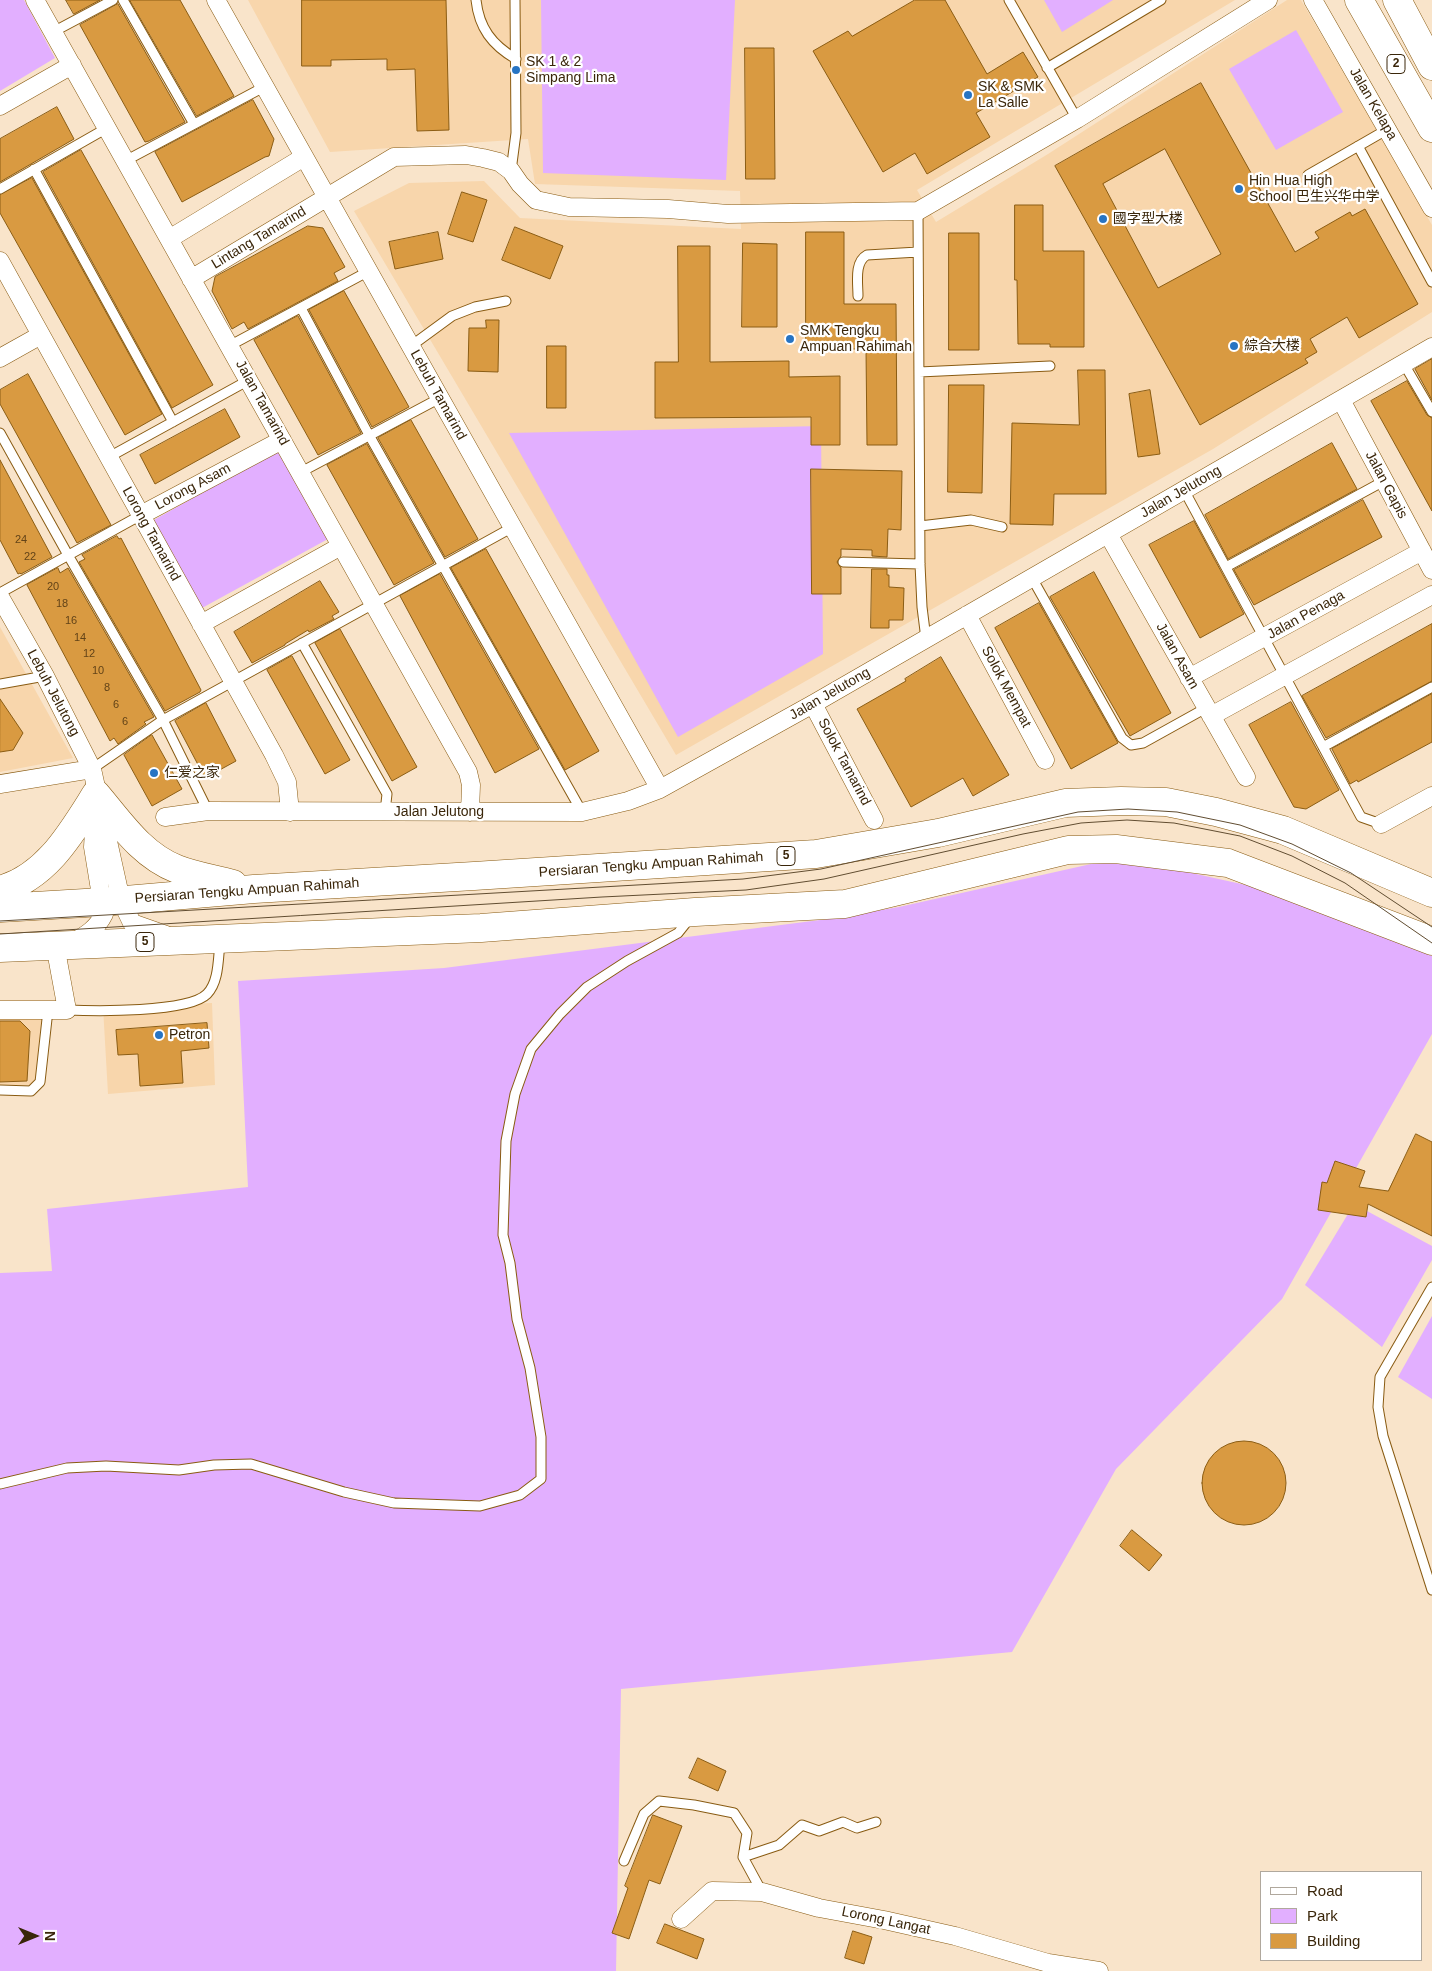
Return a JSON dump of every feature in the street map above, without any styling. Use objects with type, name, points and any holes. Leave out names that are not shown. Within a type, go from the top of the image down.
[{"type":"highway","name":"2","points":[[1359,0],[1432,128]]},
{"type":"highway","name":"2","points":[[1397,0],[1432,66]]},
{"type":"highway","points":[[94,782],[137,843],[160,861],[178,870],[254,889]]},
{"type":"highway","points":[[0,890],[11,887],[29,877],[44,864],[70,835],[94,782]]},
{"type":"highway","name":"Persiaran Tengku Ampuan Rahimah","points":[[0,908],[254,889],[816,854],[938,832],[1065,803],[1121,801],[1166,802],[1216,812],[1283,830],[1432,893]]},
{"type":"highway","name":"5","points":[[0,948],[481,928],[696,912],[846,904],[1068,850],[1116,848],[1228,863],[1432,941]]},
{"type":"street","name":"Jalan Tamarind","points":[[35,0],[468,772],[471,785],[470,812]]},
{"type":"street","name":"Lebuh Tamarind","points":[[216,0],[660,789]]},
{"type":"street","points":[[511,171],[520,184],[536,200],[569,207],[668,209],[728,214],[918,211],[1077,119],[1268,0]]},
{"type":"street","name":"Jalan Kelapa","points":[[1313,0],[1432,208]]},
{"type":"street","points":[[0,106],[72,65]]},
{"type":"street","name":"Lintang Tamarind","points":[[192,279],[394,157],[466,155],[499,162],[511,171]]},
{"type":"street","points":[[169,239],[304,157]]},
{"type":"street","name":"Lorong Tamarind","points":[[0,261],[287,782],[290,812]]},
{"type":"street","points":[[0,358],[41,335]]},
{"type":"street","name":"Jalan Jelutong","points":[[165,817],[208,811],[582,812],[628,801],[660,789],[813,704],[1432,348]]},
{"type":"street","name":"Jalan Gapis","points":[[1340,400],[1432,570]]},
{"type":"street","name":"Lorong Asam","points":[[140,515],[282,440]]},
{"type":"street","name":"Jalan Asam","points":[[1108,534],[1246,777]]},
{"type":"street","points":[[201,624],[341,546]]},
{"type":"street","name":"Jalan Penaga","points":[[1189,678],[1422,551]]},
{"type":"street","name":"Lebuh Jelutong","points":[[0,595],[45,676],[94,782],[112,901]]},
{"type":"street","points":[[1208,712],[1284,676],[1432,596]]},
{"type":"street","name":"Solok Mempat","points":[[967,615],[1045,760]]},
{"type":"street","name":"Solok Tamarind","points":[[813,704],[874,820]]},
{"type":"street","points":[[0,784],[94,782]]},
{"type":"street","points":[[1381,824],[1432,796]]},
{"type":"street","points":[[0,1010],[67,1010],[63,945],[88,935],[100,923],[112,901],[132,923],[186,941]]},
{"type":"street","name":"Lorong Langat","points":[[681,1919],[712,1891],[762,1892],[818,1908],[955,1936],[1048,1963],[1099,1971]]},
{"type":"lane","points":[[53,32],[113,0]]},
{"type":"lane","points":[[123,0],[194,124]]},
{"type":"lane","points":[[476,0],[478,15],[484,29],[498,47],[516,59]]},
{"type":"lane","points":[[511,171],[516,133],[515,0]]},
{"type":"lane","points":[[1009,0],[1077,119]]},
{"type":"lane","points":[[1047,68],[1161,0]]},
{"type":"lane","points":[[125,160],[264,87]]},
{"type":"lane","points":[[0,188],[107,128]]},
{"type":"lane","points":[[1308,175],[1388,129]]},
{"type":"lane","points":[[1358,146],[1432,282]]},
{"type":"lane","points":[[34,169],[173,422]]},
{"type":"lane","points":[[918,211],[920,564],[926,639]]},
{"type":"lane","points":[[858,296],[858,278],[862,257],[867,255],[918,252]]},
{"type":"lane","points":[[229,346],[369,271]]},
{"type":"lane","points":[[411,346],[452,316],[475,307],[506,300]]},
{"type":"lane","points":[[301,308],[369,435],[582,812]]},
{"type":"lane","points":[[1404,364],[1432,412]]},
{"type":"lane","points":[[919,372],[1050,366]]},
{"type":"lane","points":[[109,457],[248,380]]},
{"type":"lane","points":[[301,472],[440,398]]},
{"type":"lane","points":[[0,433],[68,556],[163,720],[208,811]]},
{"type":"lane","points":[[1226,567],[1384,481]]},
{"type":"lane","points":[[1184,490],[1361,817],[1381,824]]},
{"type":"lane","name":"Lorong Asam","points":[[0,595],[140,515]]},
{"type":"lane","points":[[920,526],[971,520],[1002,527]]},
{"type":"lane","points":[[94,782],[163,720],[513,527]]},
{"type":"lane","points":[[843,562],[920,564]]},
{"type":"lane","points":[[1032,578],[1122,738],[1131,745],[1143,743],[1208,712]]},
{"type":"lane","points":[[302,643],[387,794],[385,812]]},
{"type":"lane","points":[[0,684],[45,676]]},
{"type":"lane","points":[[1323,747],[1432,687]]},
{"type":"lane","points":[[0,1484],[67,1468],[106,1466],[179,1470],[214,1465],[251,1464],[344,1492],[394,1503],[480,1506],[520,1495],[542,1479],[542,1437],[530,1368],[518,1319],[510,1263],[503,1235],[506,1141],[515,1094],[531,1049],[560,1014],[587,987],[627,961],[678,933],[696,912]]},
{"type":"lane","points":[[67,1010],[134,1011],[190,1002],[206,995],[214,983],[220,940]]},
{"type":"lane","points":[[0,1090],[30,1091],[40,1082],[48,1010]]},
{"type":"lane","points":[[1432,1287],[1380,1377],[1378,1407],[1383,1436],[1432,1590]]},
{"type":"lane","points":[[624,1861],[644,1814],[659,1801],[694,1805],[734,1813],[747,1832],[743,1857],[762,1892]]},
{"type":"lane","points":[[743,1857],[779,1845],[802,1825],[819,1830],[842,1822],[857,1828],[876,1822]]},
{"type":"shaded area","points":[[248,0],[1235,0],[917,190],[936,222],[1048,154],[1287,0],[1301,0],[1432,225],[1432,312],[1213,449],[676,755],[354,211],[409,183],[484,181],[520,218],[741,229],[740,191],[535,184],[528,139],[330,152]]},
{"type":"shaded area","points":[[0,627],[73,758],[0,772]]},
{"type":"shaded area","points":[[212,1003],[215,1085],[108,1094],[103,1007]]},
{"type":"shaded area","points":[[0,1016],[43,1016],[36,1080],[29,1087],[0,1086]]},
{"type":"green space","points":[[0,0],[24,0],[55,58],[0,91]]},
{"type":"green space","points":[[541,0],[735,0],[726,180],[543,173]]},
{"type":"green space","points":[[1044,0],[1113,0],[1062,32]]},
{"type":"green space","points":[[1296,30],[1343,112],[1276,150],[1229,69]]},
{"type":"green space","points":[[821,426],[823,654],[678,737],[509,433]]},
{"type":"green space","points":[[279,450],[328,539],[202,608],[152,521]]},
{"type":"green space","points":[[1100,862],[1169,868],[1273,891],[1432,956],[1432,1034],[1282,1299],[1116,1469],[1012,1652],[621,1689],[616,1971],[0,1971],[0,1273],[52,1271],[47,1209],[248,1187],[238,981],[444,968],[828,919],[899,907]]},
{"type":"green space","points":[[1354,1204],[1432,1246],[1432,1260],[1382,1347],[1305,1285]]},
{"type":"green space","points":[[1432,1316],[1432,1399],[1398,1377]]},
{"type":"building","points":[[66,0],[100,0],[74,14]]},
{"type":"building","points":[[130,0],[180,0],[234,96],[197,116]]},
{"type":"building","points":[[302,0],[446,0],[449,130],[417,131],[415,69],[387,70],[387,59],[331,60],[331,66],[302,66]]},
{"type":"building","points":[[915,0],[945,0],[987,74],[1023,52],[1038,77],[976,113],[990,137],[927,174],[915,153],[883,172],[813,51],[848,31],[852,36]]},
{"type":"building","points":[[118,4],[185,122],[145,142],[80,25]]},
{"type":"building","points":[[745,48],[774,48],[775,179],[746,179]]},
{"type":"building","points":[[1201,83],[1295,252],[1319,238],[1315,232],[1350,212],[1352,216],[1365,209],[1418,304],[1359,338],[1347,317],[1310,339],[1317,352],[1305,359],[1308,363],[1200,425],[1055,166]],"holes":[[[1165,149],[1221,254],[1158,288],[1103,184]]]},
{"type":"building","points":[[253,100],[274,139],[269,156],[182,202],[155,152]]},
{"type":"building","points":[[57,107],[74,139],[0,182],[0,139]]},
{"type":"building","points":[[81,150],[213,385],[172,408],[43,172]]},
{"type":"building","points":[[32,178],[162,414],[125,435],[0,213],[0,195]]},
{"type":"building","points":[[462,192],[487,200],[473,242],[448,234]]},
{"type":"building","points":[[1015,205],[1043,205],[1043,251],[1084,251],[1084,347],[1050,347],[1050,344],[1018,344],[1017,280],[1015,280]]},
{"type":"building","points":[[308,226],[323,228],[345,267],[334,273],[338,281],[248,329],[244,322],[232,329],[212,291],[215,277]]},
{"type":"building","points":[[515,227],[563,246],[550,279],[502,260]]},
{"type":"building","points":[[438,232],[443,259],[395,269],[389,242]]},
{"type":"building","points":[[806,232],[844,232],[844,304],[896,304],[897,445],[867,445],[866,349],[806,349]]},
{"type":"building","points":[[949,233],[979,233],[979,350],[949,350]]},
{"type":"building","points":[[743,243],[777,244],[777,327],[742,327]]},
{"type":"building","points":[[678,246],[710,246],[710,362],[789,361],[789,377],[840,376],[840,445],[811,445],[811,417],[655,418],[655,362],[678,362]]},
{"type":"building","points":[[344,291],[409,407],[372,427],[309,310]]},
{"type":"building","points":[[298,316],[361,433],[318,455],[254,340]]},
{"type":"building","points":[[486,320],[499,320],[498,372],[468,371],[469,328],[486,328]]},
{"type":"building","points":[[547,346],[566,346],[566,408],[547,408]]},
{"type":"building","points":[[1432,359],[1432,400],[1415,369]]},
{"type":"building","points":[[1078,370],[1105,370],[1106,494],[1054,494],[1053,525],[1010,524],[1012,423],[1079,425]]},
{"type":"building","points":[[28,374],[111,525],[77,543],[0,404],[0,390]]},
{"type":"building","points":[[1407,381],[1427,415],[1432,418],[1432,511],[1371,401]]},
{"type":"building","points":[[949,385],[984,385],[982,493],[948,492]]},
{"type":"building","points":[[1150,390],[1160,454],[1138,457],[1129,394]]},
{"type":"building","points":[[225,409],[240,437],[155,484],[140,455]]},
{"type":"building","points":[[411,420],[478,539],[445,557],[378,438]]},
{"type":"building","points":[[1332,443],[1357,489],[1228,559],[1205,515]]},
{"type":"building","points":[[367,444],[434,563],[394,585],[327,465]]},
{"type":"building","points":[[0,460],[52,557],[21,574],[18,574],[0,540]]},
{"type":"building","points":[[811,469],[902,471],[901,530],[888,529],[887,557],[872,556],[872,550],[841,549],[841,556],[837,562],[841,568],[841,594],[812,594]]},
{"type":"building","points":[[1363,500],[1382,537],[1254,605],[1234,570]]},
{"type":"building","points":[[1194,521],[1244,614],[1200,638],[1149,545]]},
{"type":"building","points":[[117,536],[119,539],[121,538],[201,690],[165,711],[79,562],[85,559],[82,555]]},
{"type":"building","points":[[486,549],[599,751],[565,770],[451,568]]},
{"type":"building","points":[[58,568],[60,573],[68,568],[154,717],[144,722],[146,724],[118,744],[114,738],[110,741],[27,585]]},
{"type":"building","points":[[872,569],[887,569],[889,587],[904,588],[903,620],[889,620],[889,628],[871,628]]},
{"type":"building","points":[[1094,572],[1171,713],[1130,736],[1050,597]]},
{"type":"building","points":[[440,574],[539,749],[495,773],[400,596]]},
{"type":"building","points":[[320,581],[339,612],[332,616],[334,619],[309,632],[308,630],[252,663],[234,632]]},
{"type":"building","points":[[1039,603],[1118,743],[1071,769],[995,628]]},
{"type":"building","points":[[1432,624],[1432,681],[1326,738],[1302,696]]},
{"type":"building","points":[[340,629],[417,767],[392,781],[315,643]]},
{"type":"building","points":[[292,656],[350,760],[325,774],[267,670]]},
{"type":"building","points":[[941,657],[1009,775],[973,796],[963,778],[911,807],[857,709],[906,681],[905,679]]},
{"type":"building","points":[[1432,694],[1432,742],[1358,782],[1357,780],[1350,784],[1332,749]]},
{"type":"building","points":[[0,699],[23,733],[13,750],[0,752]]},
{"type":"building","points":[[1291,702],[1339,790],[1306,809],[1294,807],[1249,725]]},
{"type":"building","points":[[206,703],[236,761],[205,778],[175,721]]},
{"type":"building","name":"仁爱之家","points":[[152,735],[182,789],[152,806],[124,755]]},
{"type":"building","points":[[0,1021],[20,1021],[30,1031],[27,1081],[0,1082]]},
{"type":"building","points":[[207,1023],[209,1048],[181,1051],[183,1083],[140,1086],[138,1054],[118,1055],[116,1030]]},
{"type":"building","points":[[1416,1134],[1432,1142],[1432,1236],[1368,1204],[1366,1217],[1318,1210],[1322,1182],[1327,1183],[1335,1161],[1365,1171],[1359,1187],[1388,1191]]},
{"type":"building","points":[[1236,1441],[1252,1441],[1268,1448],[1279,1459],[1286,1475],[1283,1499],[1274,1513],[1268,1518],[1252,1525],[1236,1525],[1220,1518],[1209,1507],[1202,1491],[1202,1475],[1209,1459],[1220,1448]]},
{"type":"building","points":[[1132,1530],[1162,1555],[1149,1571],[1120,1546]]},
{"type":"building","points":[[698,1758],[726,1771],[718,1791],[689,1778]]},
{"type":"building","points":[[653,1815],[682,1826],[660,1884],[649,1880],[629,1939],[612,1933],[628,1888],[625,1886]]},
{"type":"building","points":[[665,1924],[704,1939],[697,1959],[657,1943]]},
{"type":"building","points":[[853,1931],[872,1937],[864,1964],[845,1958]]},
{"type":"tram line","points":[[0,921],[743,879],[821,869],[1078,812],[1128,809],[1177,812],[1240,825],[1292,844],[1351,873],[1432,927]]},
{"type":"tram line","points":[[0,934],[746,890],[824,879],[1023,834],[1081,823],[1127,820],[1174,823],[1240,836],[1292,856],[1345,883],[1432,943]]},
{"type":"place","name":"SK 1 & 2 Simpang Lima","points":[[516,70]]},
{"type":"place","name":"SK & SMK La Salle","points":[[968,95]]},
{"type":"place","name":"Hin Hua High School 巴生兴华中学","points":[[1239,189]]},
{"type":"place","name":"國字型大楼","points":[[1103,219]]},
{"type":"place","name":"SMK Tengku Ampuan Rahimah","points":[[790,339]]},
{"type":"place","name":"綜合大楼","points":[[1234,346]]},
{"type":"place","name":"仁爱之家","points":[[154,773]]},
{"type":"place","name":"Petron","points":[[159,1035]]}]
